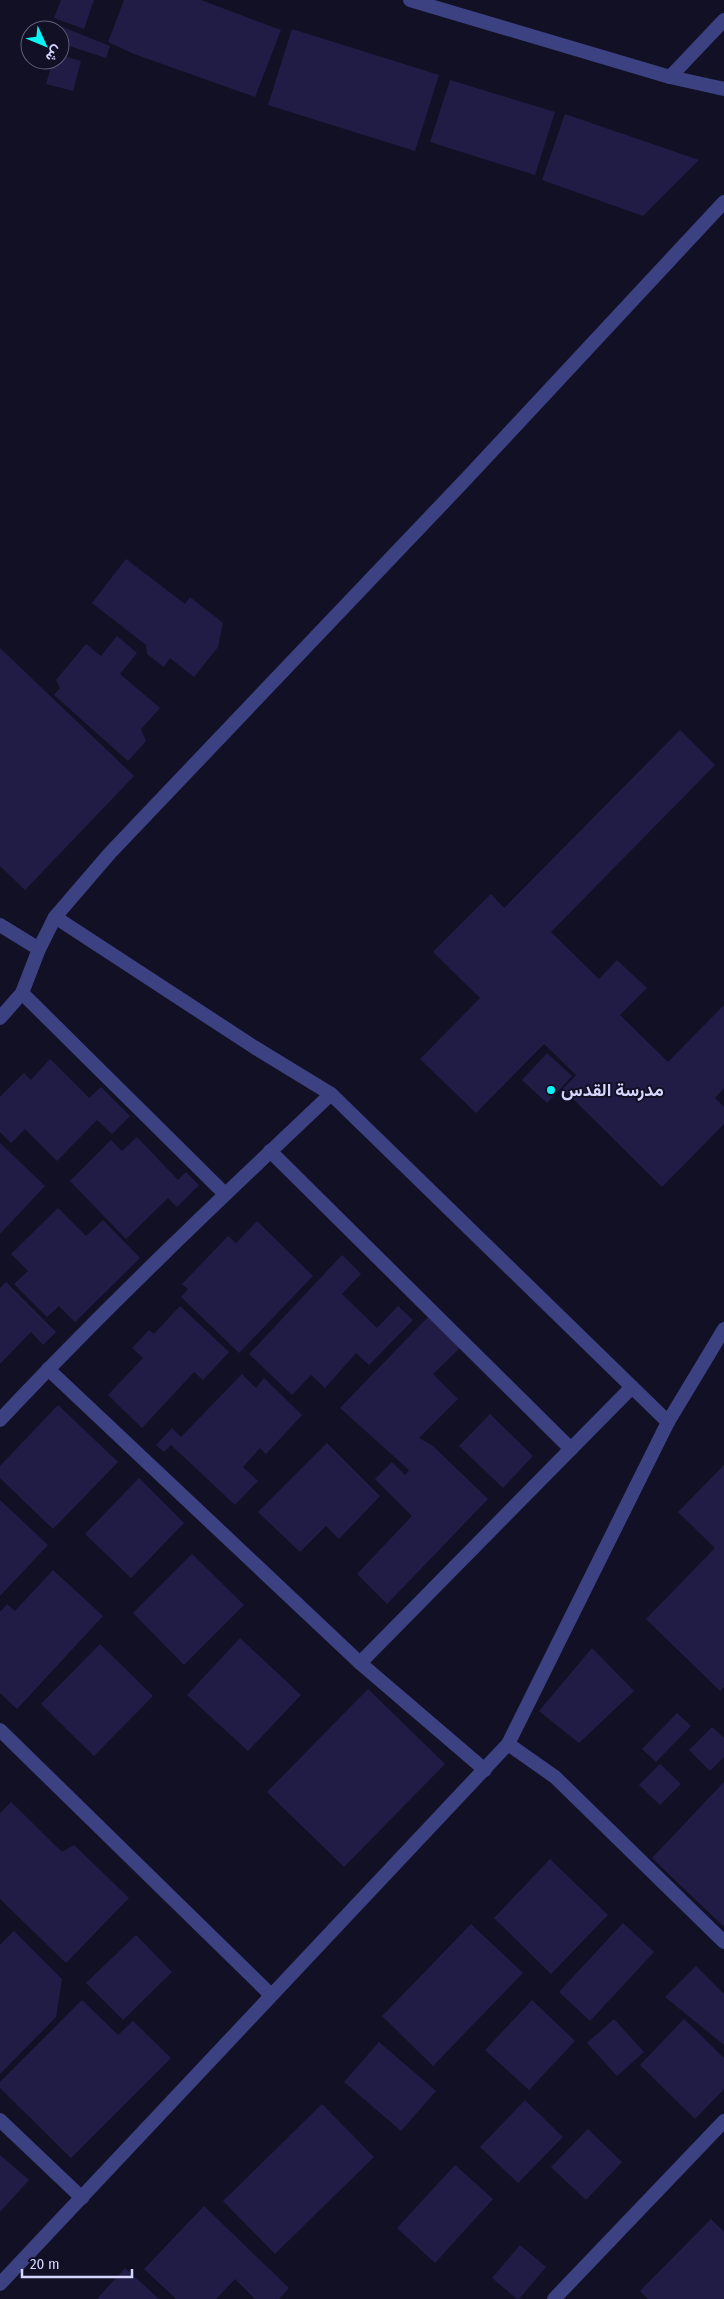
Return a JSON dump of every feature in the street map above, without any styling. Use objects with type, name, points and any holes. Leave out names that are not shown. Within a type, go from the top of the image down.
[{"type":"street","points":[[410,0],[670,77],[724,89]]},
{"type":"street","points":[[670,77],[724,20]]},
{"type":"street","points":[[0,1018],[22,993],[39,949],[55,917],[110,853],[473,472],[724,202]]},
{"type":"street","points":[[55,917],[254,1047],[331,1094],[668,1422]]},
{"type":"street","points":[[0,925],[39,949]]},
{"type":"street","points":[[22,993],[225,1194]]},
{"type":"street","points":[[0,1420],[48,1369],[225,1194],[331,1094]]},
{"type":"street","points":[[270,1151],[571,1449]]},
{"type":"street","points":[[0,2284],[508,1744],[668,1422],[724,1329]]},
{"type":"street","points":[[48,1369],[360,1663],[485,1770]]},
{"type":"street","points":[[360,1663],[632,1387]]},
{"type":"street","points":[[0,1730],[271,1995]]},
{"type":"street","points":[[508,1744],[555,1777],[724,1942]]},
{"type":"street","points":[[0,2120],[82,2198]]},
{"type":"street","points":[[554,2299],[724,2121]]},
{"type":"building","points":[[61,0],[94,0],[84,29],[70,24],[70,20],[54,18]]},
{"type":"building","points":[[124,0],[201,0],[281,30],[255,97],[134,54],[108,42]]},
{"type":"building","points":[[292,29],[439,75],[415,151],[268,105]]},
{"type":"building","points":[[70,30],[110,46],[106,58],[70,46]]},
{"type":"building","points":[[70,58],[81,61],[73,91],[46,84],[50,70],[70,70]]},
{"type":"building","points":[[450,80],[555,112],[535,175],[430,142]]},
{"type":"building","points":[[565,114],[699,160],[643,216],[542,180]]},
{"type":"building","points":[[126,559],[185,604],[190,597],[223,623],[218,647],[194,677],[170,658],[164,667],[147,654],[146,645],[92,603]]},
{"type":"building","points":[[117,636],[137,653],[120,674],[160,708],[141,729],[146,741],[128,761],[54,695],[60,688],[56,680],[86,644],[101,656]]},
{"type":"building","points":[[0,648],[134,776],[25,890],[0,866]]},
{"type":"building","points":[[680,730],[715,765],[551,932],[599,979],[617,960],[647,988],[620,1015],[668,1062],[724,1005],[724,1088],[715,1098],[724,1107],[724,1124],[662,1187],[563,1089],[576,1075],[544,1044],[476,1113],[420,1059],[480,998],[433,952],[491,894],[504,908]]},
{"type":"building","points":[[547,1053],[572,1076],[547,1103],[522,1080]]},
{"type":"building","points":[[50,1059],[89,1098],[101,1087],[130,1116],[112,1134],[97,1120],[57,1161],[25,1129],[11,1143],[0,1132],[0,1097],[24,1073],[31,1080]]},
{"type":"building","points":[[137,1137],[178,1180],[186,1172],[199,1185],[177,1207],[168,1198],[126,1239],[70,1181],[111,1140],[122,1151]]},
{"type":"building","points":[[0,1143],[45,1186],[0,1234]]},
{"type":"building","points":[[58,1208],[86,1236],[103,1220],[140,1258],[75,1322],[59,1306],[47,1317],[14,1284],[28,1271],[11,1254]]},
{"type":"building","points":[[257,1221],[313,1276],[239,1353],[181,1297],[188,1289],[182,1284],[228,1236],[236,1243]]},
{"type":"building","points":[[342,1255],[361,1274],[342,1294],[377,1328],[398,1306],[413,1320],[369,1365],[356,1353],[325,1388],[311,1375],[292,1395],[249,1354]]},
{"type":"building","points":[[6,1282],[56,1332],[43,1345],[31,1332],[0,1364],[0,1288]]},
{"type":"building","points":[[180,1306],[229,1352],[203,1380],[194,1372],[142,1428],[108,1395],[143,1358],[132,1348],[149,1330],[154,1334]]},
{"type":"building","points":[[428,1317],[460,1348],[433,1374],[458,1399],[419,1438],[433,1446],[488,1499],[387,1604],[357,1574],[412,1516],[375,1479],[392,1462],[405,1475],[409,1470],[340,1408]]},
{"type":"building","points":[[242,1374],[256,1388],[264,1378],[302,1415],[266,1454],[260,1448],[243,1467],[258,1481],[235,1505],[171,1445],[164,1452],[156,1445],[172,1428],[181,1437]]},
{"type":"building","points":[[58,1405],[118,1462],[53,1529],[0,1478],[0,1466]]},
{"type":"building","points":[[490,1414],[533,1456],[503,1488],[459,1446]]},
{"type":"building","points":[[327,1443],[380,1496],[339,1539],[326,1526],[300,1552],[258,1512]]},
{"type":"building","points":[[724,1465],[724,1687],[720,1691],[646,1619],[715,1548],[678,1512]]},
{"type":"building","points":[[139,1478],[184,1523],[131,1578],[85,1534]]},
{"type":"building","points":[[0,1500],[48,1545],[0,1596]]},
{"type":"building","points":[[192,1554],[244,1605],[184,1665],[133,1613]]},
{"type":"building","points":[[53,1570],[103,1616],[17,1709],[0,1693],[0,1612],[7,1604],[15,1611]]},
{"type":"building","points":[[240,1638],[301,1695],[248,1751],[187,1695]]},
{"type":"building","points":[[100,1644],[153,1696],[94,1756],[41,1704]]},
{"type":"building","points":[[592,1648],[634,1691],[579,1743],[539,1711]]},
{"type":"building","points":[[368,1689],[445,1764],[344,1867],[267,1792]]},
{"type":"building","points":[[677,1713],[691,1726],[656,1762],[642,1749]]},
{"type":"building","points":[[712,1727],[724,1738],[724,1757],[710,1771],[689,1750]]},
{"type":"building","points":[[660,1764],[681,1784],[660,1805],[639,1785]]},
{"type":"building","points":[[724,1782],[724,1925],[723,1926],[652,1858]]},
{"type":"building","points":[[11,1802],[62,1852],[74,1845],[129,1898],[66,1963],[0,1899],[0,1813]]},
{"type":"building","points":[[550,1859],[608,1915],[551,1974],[494,1918]]},
{"type":"building","points":[[623,1923],[654,1952],[590,2021],[559,1992]]},
{"type":"building","points":[[471,1924],[523,1973],[433,2066],[382,2016]]},
{"type":"building","points":[[14,1931],[62,1979],[56,2017],[0,2074],[0,1945]]},
{"type":"building","points":[[136,1935],[172,1972],[123,2020],[86,1983]]},
{"type":"building","points":[[696,1966],[724,1994],[724,2045],[665,1997]]},
{"type":"building","points":[[82,2000],[118,2035],[133,2021],[171,2058],[71,2158],[0,2088],[0,2082]]},
{"type":"building","points":[[532,2000],[575,2041],[529,2090],[485,2050]]},
{"type":"building","points":[[614,2019],[644,2052],[617,2076],[587,2043]]},
{"type":"building","points":[[684,2019],[724,2058],[724,2089],[695,2119],[640,2065]]},
{"type":"building","points":[[379,2042],[436,2091],[401,2131],[344,2082]]},
{"type":"building","points":[[525,2100],[563,2137],[518,2183],[480,2147]]},
{"type":"building","points":[[322,2104],[374,2157],[275,2254],[223,2201]]},
{"type":"building","points":[[588,2129],[622,2162],[586,2200],[551,2167]]},
{"type":"building","points":[[0,2155],[29,2180],[0,2212]]},
{"type":"building","points":[[455,2165],[493,2199],[435,2263],[397,2228]]},
{"type":"building","points":[[204,2206],[289,2288],[279,2299],[255,2299],[235,2279],[216,2299],[176,2299],[144,2269]]},
{"type":"building","points":[[711,2219],[724,2232],[724,2299],[648,2299],[640,2291]]},
{"type":"building","points":[[520,2245],[546,2267],[517,2299],[492,2278]]},
{"type":"building","points":[[125,2268],[159,2299],[97,2299]]},
{"type":"place","name":"مدرسة القدس","points":[[551,1090]]}]
